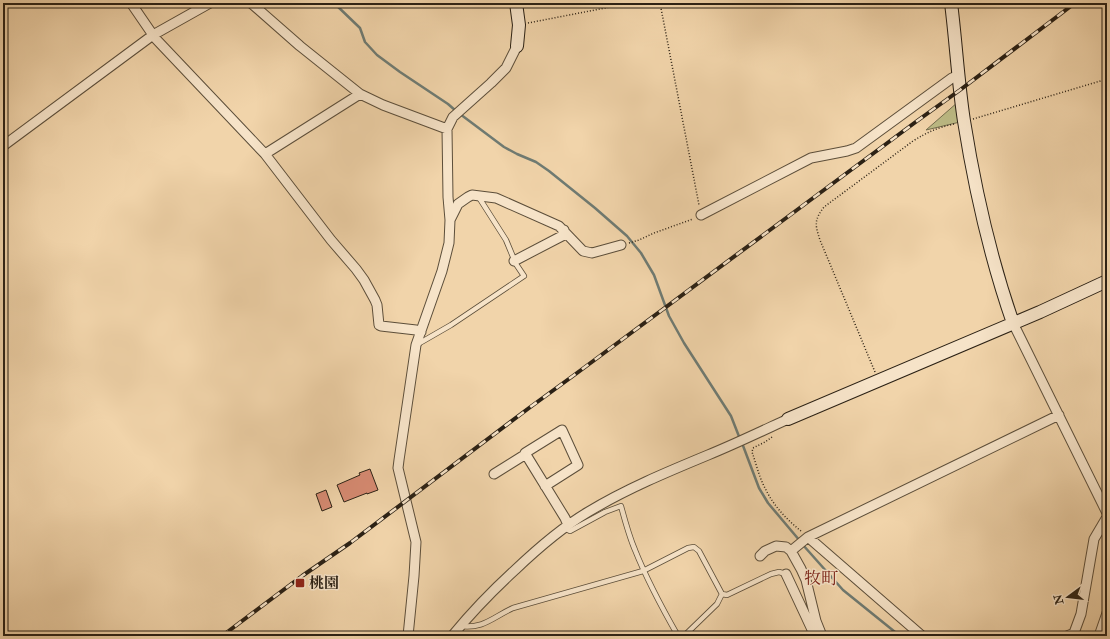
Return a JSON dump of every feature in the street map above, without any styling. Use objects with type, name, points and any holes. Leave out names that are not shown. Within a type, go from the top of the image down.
[{"type":"street","points":[[131,3],[153,35],[265,154],[331,240],[364,280],[377,305],[379,325],[421,332]]},
{"type":"street","points":[[3,146],[153,35],[210,3]]},
{"type":"street","points":[[251,3],[300,46],[360,94],[383,105],[447,129]]},
{"type":"street","points":[[408,636],[416,542],[398,468],[416,345],[442,271],[450,236],[447,129],[453,117],[506,68],[516,46],[519,25],[516,3]]},
{"type":"street","points":[[951,3],[964,121],[974,182],[986,234],[1004,296],[1013,323],[1107,513]]},
{"type":"street","points":[[701,215],[810,158],[852,150],[952,78],[959,75]]},
{"type":"street","points":[[265,154],[360,94]]},
{"type":"street","points":[[450,220],[458,204],[463,199],[472,195],[496,198],[559,226],[583,251],[588,253],[621,245]]},
{"type":"street","points":[[514,261],[562,236],[564,230]]},
{"type":"street","points":[[452,636],[490,594],[530,556],[587,512],[619,494],[788,419],[1107,282]]},
{"type":"street","points":[[792,550],[807,538],[1059,415]]},
{"type":"street","points":[[494,474],[562,430],[578,465],[545,486]]},
{"type":"street","points":[[526,454],[565,518],[566,527]]},
{"type":"street","points":[[1067,636],[1074,633],[1081,614],[1094,539],[1107,517]]},
{"type":"street","points":[[807,538],[922,636]]},
{"type":"street","points":[[760,556],[765,551],[776,546],[786,547],[792,550],[806,580],[816,621],[822,636]]},
{"type":"street","points":[[786,574],[815,636]]},
{"type":"street","points":[[1099,636],[1107,613]]},
{"type":"lane","points":[[416,345],[451,325],[524,276],[514,261],[506,240],[478,196]]},
{"type":"lane","points":[[566,527],[570,531],[605,512],[621,506],[634,549],[643,571],[678,636]]},
{"type":"lane","points":[[460,626],[471,627],[488,622],[513,608],[643,571],[688,548],[694,547],[699,552],[722,594]]},
{"type":"lane","points":[[722,594],[728,595],[771,574],[778,572],[786,574]]},
{"type":"lane","points":[[684,636],[717,604],[722,594]]},
{"type":"path","points":[[519,25],[631,3]]},
{"type":"path","points":[[639,240],[701,215],[660,3]]},
{"type":"path","points":[[879,381],[820,240],[816,228],[816,220],[819,213],[824,207],[927,132],[1107,79]]},
{"type":"path","points":[[775,434],[765,442],[753,448],[752,452],[764,486],[775,505],[807,538]]},
{"type":"shaded area","points":[[958,102],[960,122],[926,130]]},
{"type":"building","points":[[370,469],[378,490],[344,502],[337,485]]},
{"type":"building","points":[[326,490],[332,507],[322,511],[316,494]]},
{"type":"waterway","points":[[334,3],[360,28],[365,42],[377,55],[456,111]]},
{"type":"waterway","points":[[460,114],[504,147],[536,162],[549,171],[627,236],[641,253],[654,275],[669,316],[684,343],[731,416],[740,439]]},
{"type":"waterway","points":[[742,443],[759,488],[768,503],[800,541]]},
{"type":"waterway","points":[[803,545],[843,590],[900,636]]},
{"type":"railway","points":[[222,636],[302,576],[350,543],[529,408],[960,90],[1075,3]]},
{"type":"place","name":"桃園","points":[[300,583]]},
{"type":"district","name":"牧町","points":[[821,578]]}]
